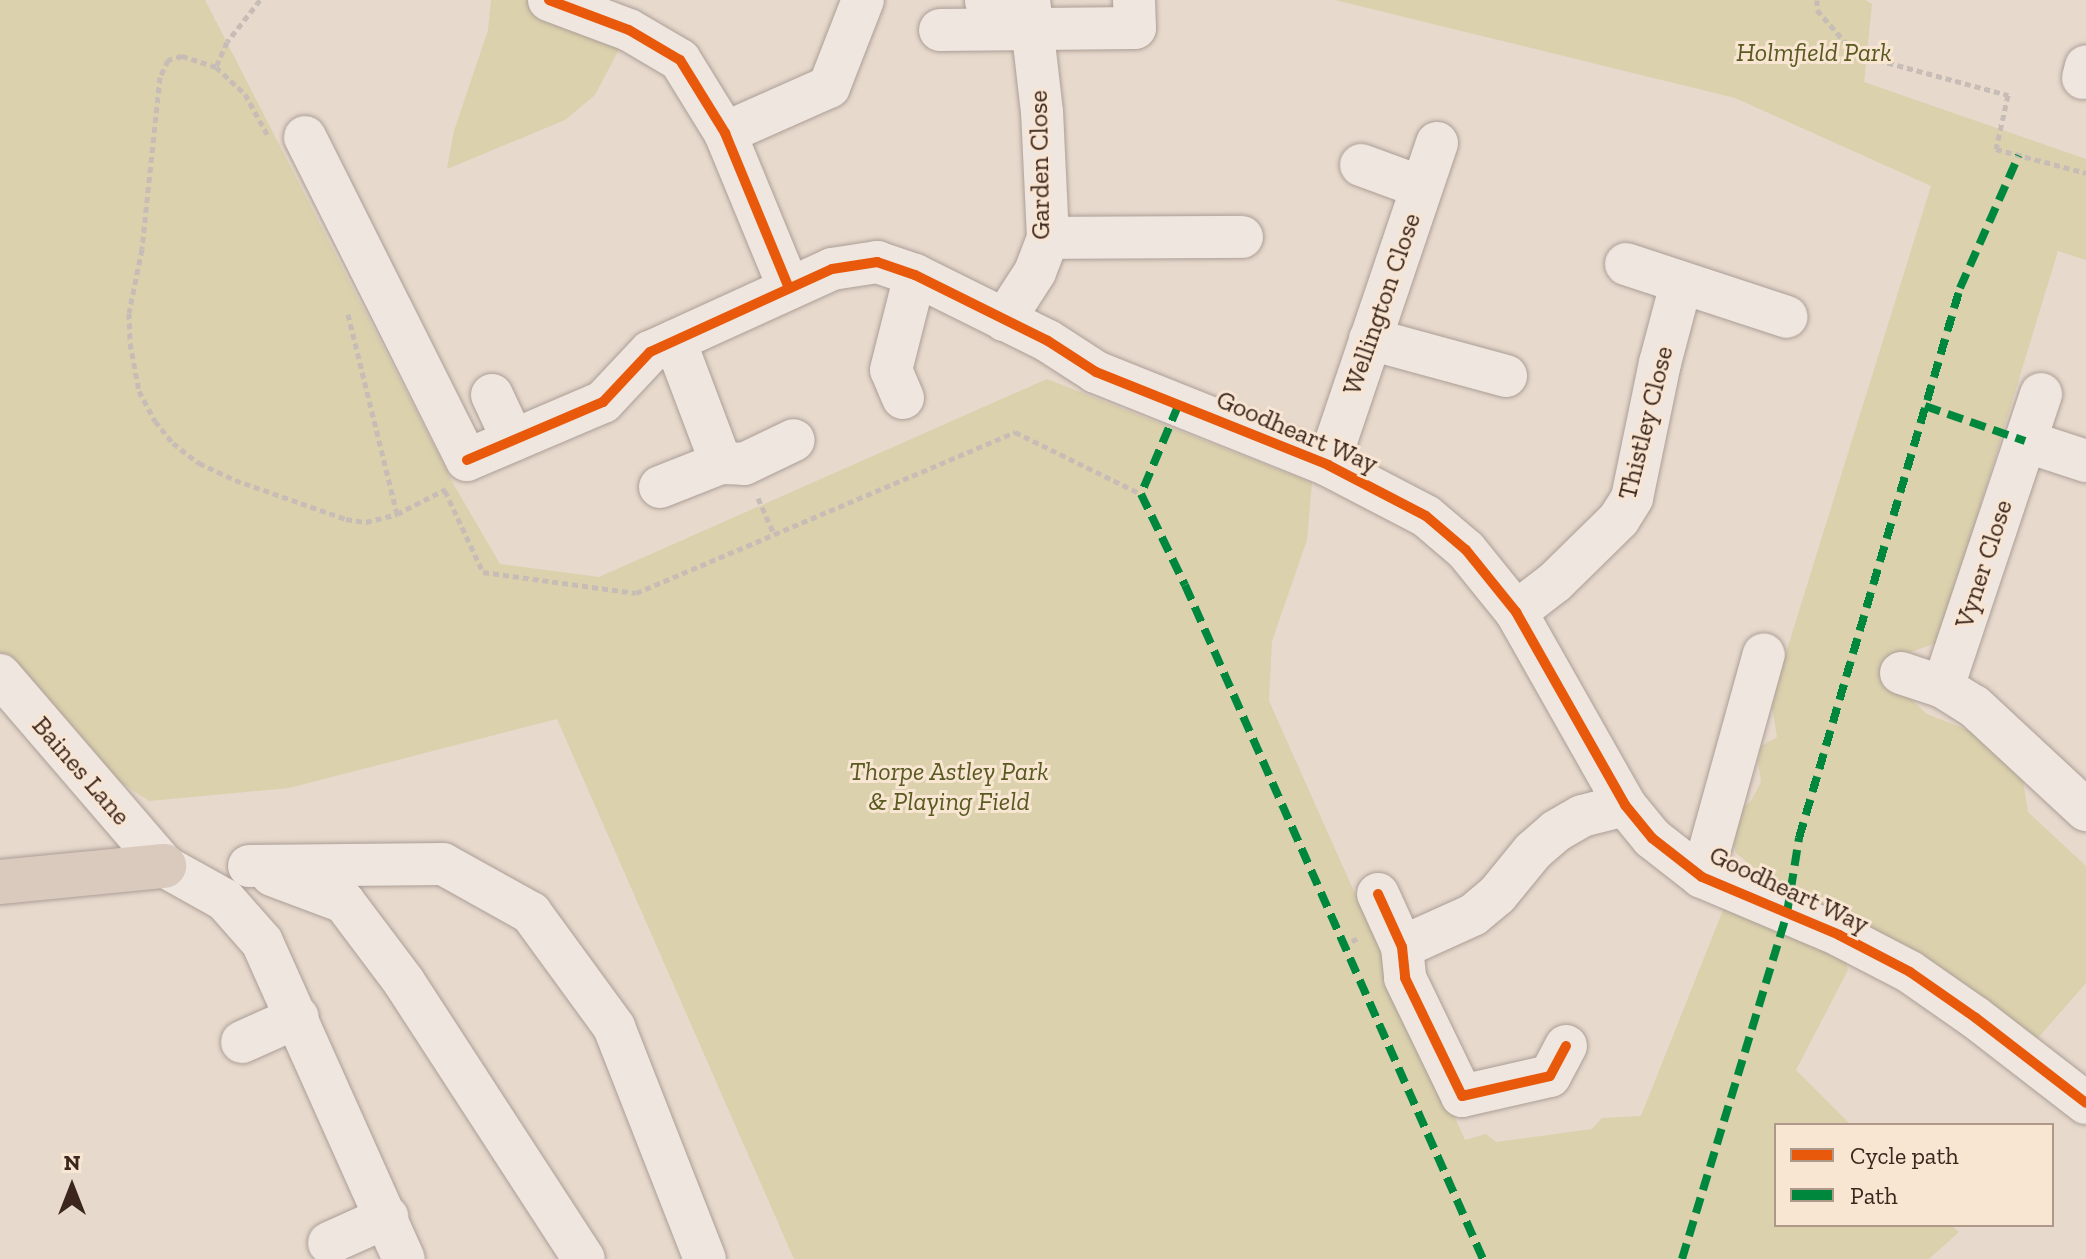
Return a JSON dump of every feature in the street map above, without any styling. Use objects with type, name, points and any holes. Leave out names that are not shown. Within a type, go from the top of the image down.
[{"type":"highway","points":[[0,882],[164,866]]},
{"type":"street","points":[[549,0],[629,30],[680,60],[725,133],[789,288]]},
{"type":"street","points":[[725,133],[829,87],[863,0]]},
{"type":"street","points":[[986,1],[1135,28],[1134,0]]},
{"type":"street","points":[[940,30],[1030,11]]},
{"type":"street","name":"Garden Close","points":[[1004,320],[1035,272],[1048,238],[1042,112],[1030,11]]},
{"type":"street","points":[[288,141],[456,475]]},
{"type":"street","name":"Wellington Close","points":[[1328,465],[1437,143]]},
{"type":"street","points":[[1361,165],[1421,187]]},
{"type":"street","points":[[1048,238],[1242,237]]},
{"type":"street","name":"Goodheart Way","points":[[456,475],[513,440],[603,402],[650,352],[832,269],[877,262],[915,275],[1096,372],[1328,465],[1426,516],[1466,550],[1516,612],[1625,805],[1652,838],[1702,877],[1839,935],[1910,972],[1976,1018],[2086,1103]]},
{"type":"street","points":[[1626,264],[1787,317]]},
{"type":"street","points":[[903,398],[891,370],[915,275]]},
{"type":"street","name":"Thistley Close","points":[[1516,612],[1566,572],[1619,519],[1632,498],[1660,363],[1681,284]]},
{"type":"street","points":[[1370,339],[1506,376]]},
{"type":"street","points":[[675,341],[740,474]]},
{"type":"street","name":"Vyner Close","points":[[1959,697],[2025,441],[2041,394]]},
{"type":"street","points":[[492,395],[513,440]]},
{"type":"street","points":[[660,487],[740,474],[794,440]]},
{"type":"street","points":[[2025,441],[2086,461]]},
{"type":"street","points":[[1702,877],[1764,654]]},
{"type":"street","points":[[1901,673],[1959,697],[2086,810]]},
{"type":"street","name":"Baines Lane","points":[[0,675],[46,733],[164,866],[225,900],[262,942],[404,1259]]},
{"type":"street","points":[[1402,947],[1473,915],[1497,895],[1533,851],[1556,831],[1582,816],[1625,805]]},
{"type":"street","points":[[164,866],[443,864],[531,913],[614,1027],[705,1259]]},
{"type":"street","points":[[249,866],[344,902],[404,982],[584,1259]]},
{"type":"street","points":[[1378,894],[1402,947],[1405,978],[1462,1096],[1550,1076],[1566,1046]]},
{"type":"street","points":[[242,1042],[298,1017]]},
{"type":"street","points":[[329,1243],[387,1217]]},
{"type":"path","points":[[216,67],[227,42],[260,0]]},
{"type":"path","points":[[1817,0],[1817,10],[1846,43],[1878,60],[2008,95],[1996,149],[2086,173]]},
{"type":"path","points":[[288,141],[216,67],[182,56],[168,60],[160,77],[142,249],[129,313],[130,343],[139,391],[155,421],[173,443],[199,463],[235,480],[346,519],[366,522],[397,514],[456,475],[483,572],[636,593],[1015,432],[1141,494]]},
{"type":"path","points":[[343,299],[397,514]]},
{"type":"path","points":[[740,474],[774,534]]},
{"type":"green space","points":[[0,0],[205,0],[454,485],[500,564],[599,577],[1047,379],[1312,483],[1307,540],[1272,641],[1269,701],[1465,1140],[1486,1134],[1496,1142],[1592,1129],[1602,1118],[1641,1116],[1731,890],[1775,907],[1774,876],[1753,867],[1736,853],[1730,830],[1737,812],[1751,801],[1761,782],[1758,763],[1761,746],[1777,737],[1771,701],[1931,186],[1735,98],[1335,0],[1865,0],[1872,4],[1864,82],[2086,159],[2086,260],[2058,251],[1943,628],[1937,643],[1908,653],[1900,690],[1927,714],[1983,736],[2021,768],[2028,812],[2086,866],[2086,983],[2024,1054],[1839,937],[1848,970],[1796,1070],[1849,1123],[1774,1123],[1774,1227],[1953,1227],[1959,1232],[1929,1259],[794,1259],[557,719],[289,788],[149,801],[46,733],[0,675]]},
{"type":"green space","points":[[491,0],[549,0],[629,30],[595,95],[565,120],[447,169],[454,131],[488,30]]},
{"type":"marked path","points":[[1682,1259],[1787,913],[1799,838],[1960,288],[2019,155]]},
{"type":"marked path","points":[[1178,406],[1141,494],[1185,585],[1483,1259]]},
{"type":"marked path","points":[[1925,406],[2025,441]]},
{"type":"cycle path","points":[[549,0],[629,30],[680,60],[725,133],[789,288]]},
{"type":"cycle path","points":[[467,460],[603,402],[650,352],[832,269],[877,262],[915,275],[1048,341],[1096,372],[1328,465],[1426,516],[1466,550],[1516,612],[1625,805],[1652,838],[1702,877],[1839,935],[1910,972],[1976,1018],[2086,1103]]},
{"type":"cycle path","points":[[1378,894],[1402,947],[1405,978],[1462,1096],[1550,1076],[1566,1046]]},
{"type":"park label","name":"Holmfield Park","points":[[1814,53]]},
{"type":"park label","name":"Thorpe Astley Park & Playing Field","points":[[949,787]]}]
